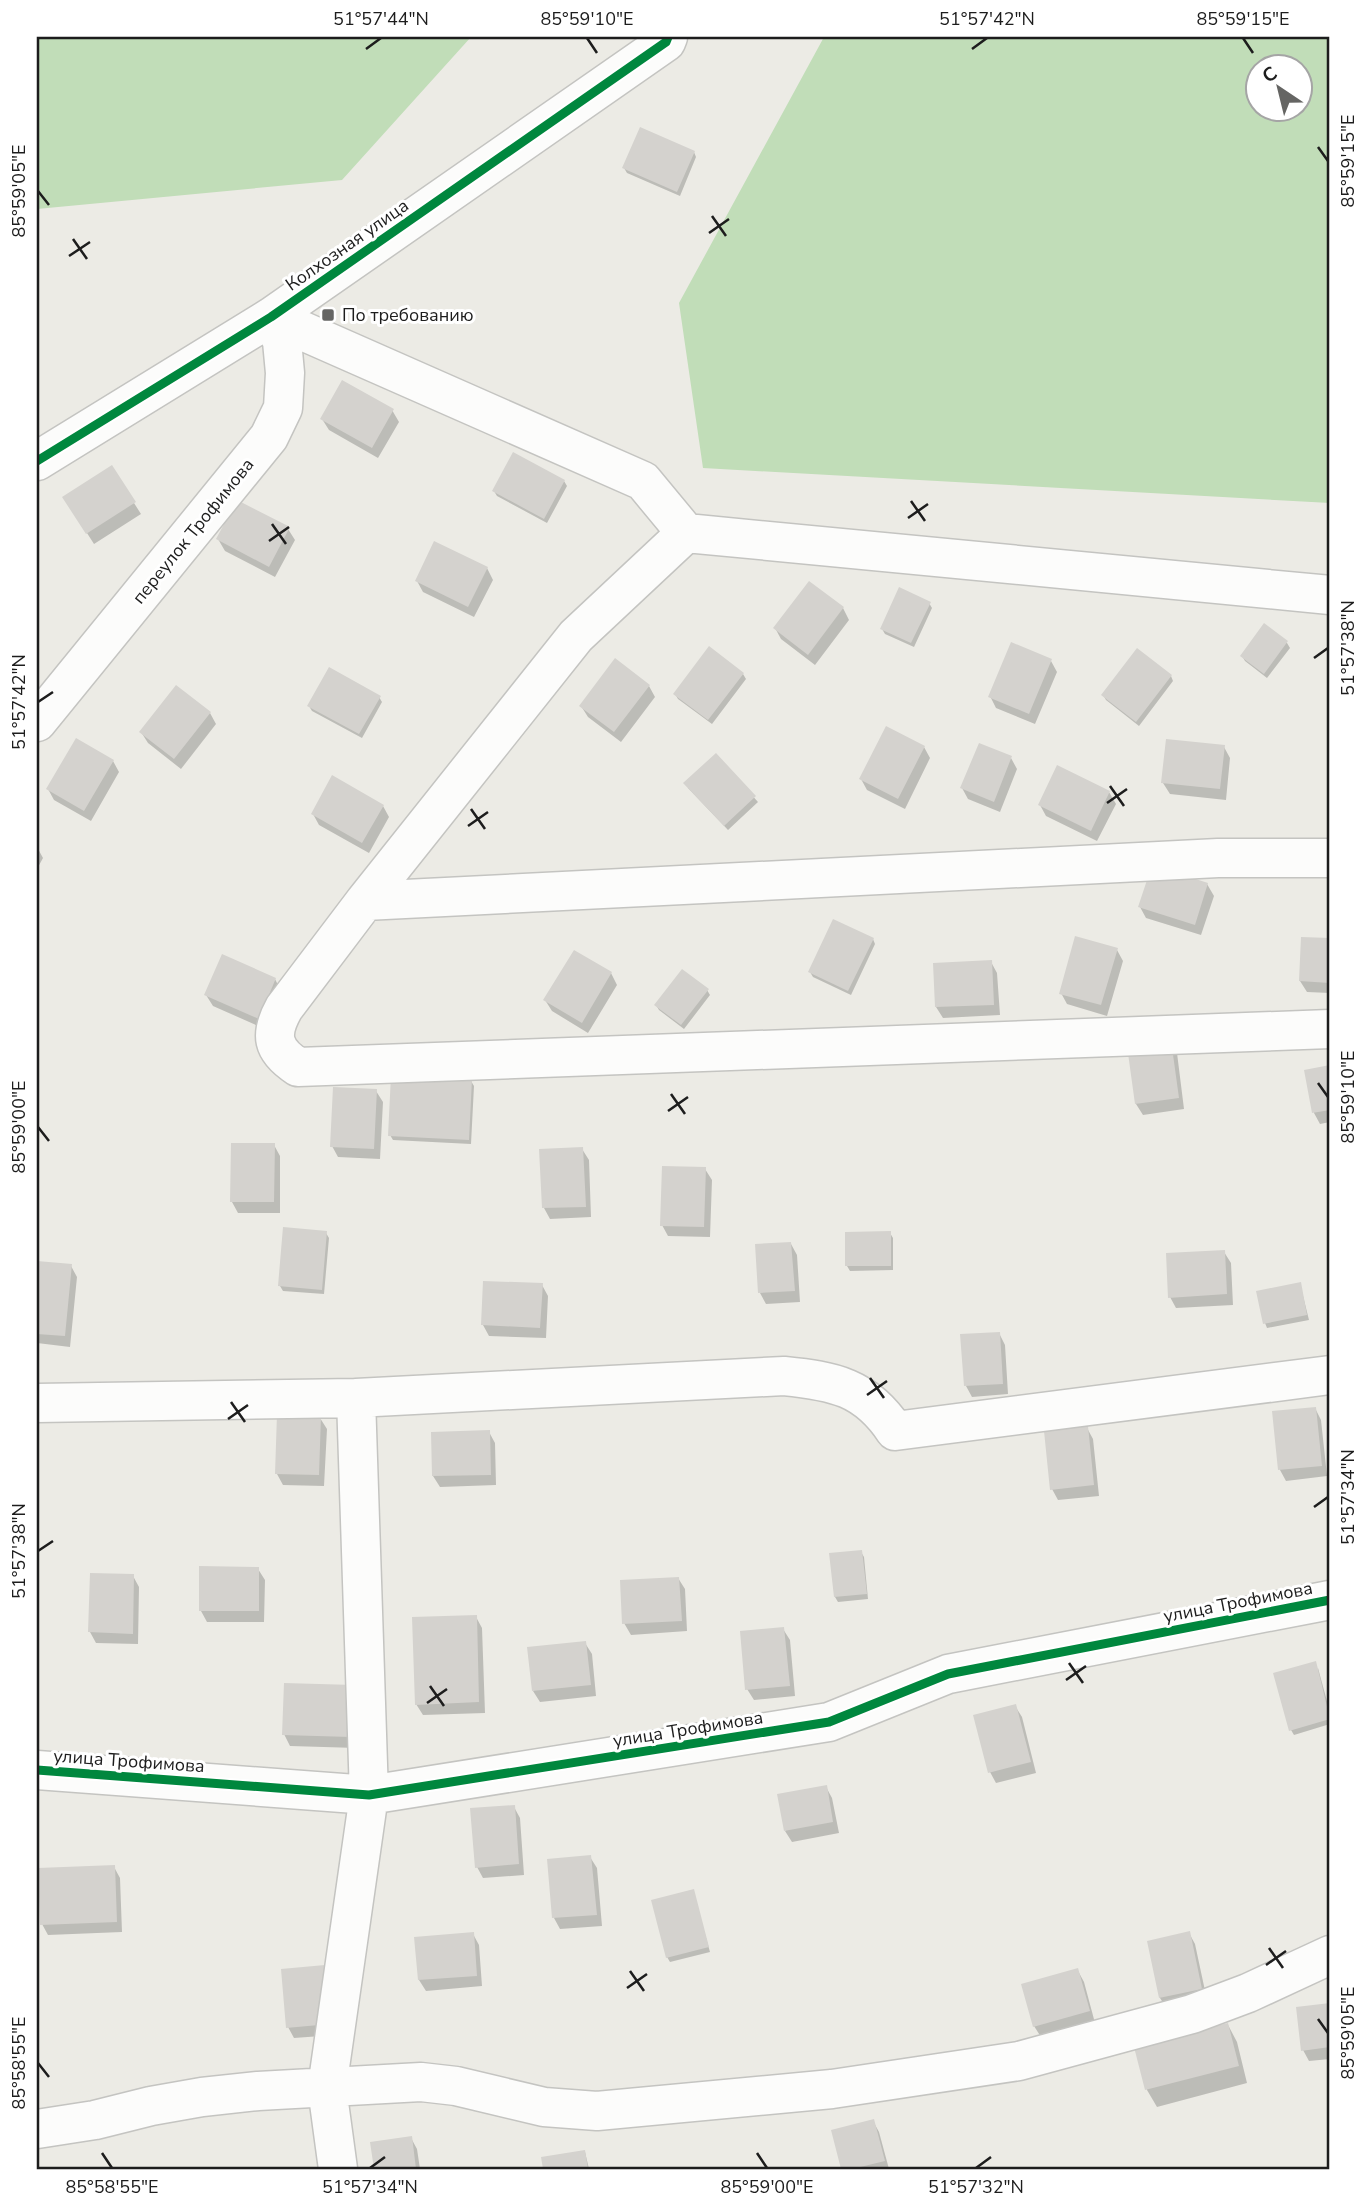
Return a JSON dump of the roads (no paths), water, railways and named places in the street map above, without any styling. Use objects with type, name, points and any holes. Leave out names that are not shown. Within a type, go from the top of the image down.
[{"type":"street","name":"Колхозная улица","points":[[37,461],[271,317],[667,39]]},
{"type":"street","points":[[271,317],[643,481],[686,533],[1330,595]]},
{"type":"street","name":"переулок Трофимова","points":[[37,722],[268,437],[283,408],[285,373],[282,341],[271,317]]},
{"type":"street","points":[[686,533],[576,636],[365,901],[284,1008],[276,1023],[275,1040],[284,1058],[298,1067],[1330,1029]]},
{"type":"street","points":[[365,901],[1218,858],[1330,858]]},
{"type":"street","points":[[37,1403],[356,1398],[784,1376],[839,1384],[881,1410],[895,1431],[1330,1375]]},
{"type":"street","points":[[338,2169],[327,2088],[369,1795],[356,1398]]},
{"type":"street","name":"улица Трофимова","points":[[37,1770],[369,1795],[829,1723],[948,1674],[1330,1600]]},
{"type":"street","points":[[37,2129],[95,2120],[202,2097],[258,2091],[421,2082],[456,2086],[544,2107],[597,2112],[845,2087],[1019,2061],[1192,2014],[1248,1993],[1330,1955]]},
{"type":"place","name":"По требованию","points":[[328,315]]}]
